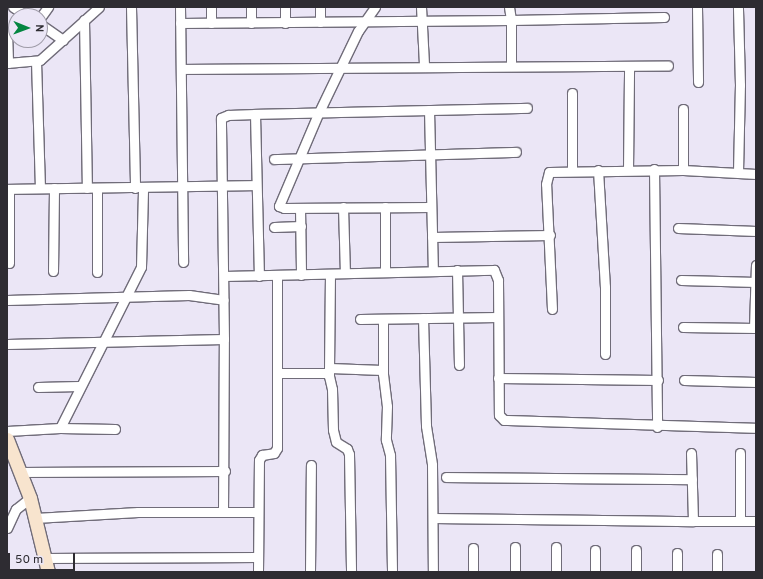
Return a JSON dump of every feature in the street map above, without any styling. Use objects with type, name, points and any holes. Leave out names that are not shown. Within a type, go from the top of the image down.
[{"type":"street","points":[[7,32],[7,63],[36,61],[63,40],[99,7]]},
{"type":"street","points":[[60,428],[79,386],[126,297],[142,260],[131,7]]},
{"type":"street","points":[[180,7],[183,187],[182,262]]},
{"type":"street","points":[[211,7],[211,23]]},
{"type":"street","points":[[251,7],[251,23]]},
{"type":"street","points":[[285,7],[285,23]]},
{"type":"street","points":[[320,7],[320,22]]},
{"type":"street","points":[[421,7],[424,65]]},
{"type":"street","points":[[509,7],[511,20],[511,66]]},
{"type":"street","points":[[697,7],[698,82]]},
{"type":"street","points":[[738,7],[740,85],[738,172]]},
{"type":"street","points":[[180,23],[320,22],[370,13],[422,22],[664,17]]},
{"type":"street","points":[[370,13],[356,36],[342,68],[318,114],[279,204],[282,208],[431,207]]},
{"type":"street","points":[[84,20],[87,188]]},
{"type":"street","points":[[48,30],[63,40]]},
{"type":"street","points":[[36,61],[40,188]]},
{"type":"street","points":[[182,69],[342,68],[424,65],[668,66]]},
{"type":"street","points":[[628,170],[629,66]]},
{"type":"street","points":[[572,93],[572,170]]},
{"type":"street","points":[[223,512],[225,471],[224,276],[221,118],[228,115],[255,114],[318,114],[527,108]]},
{"type":"street","points":[[429,110],[433,270]]},
{"type":"street","points":[[683,110],[683,170]]},
{"type":"street","points":[[255,114],[259,276]]},
{"type":"street","points":[[274,159],[516,152]]},
{"type":"street","points":[[552,309],[550,235],[546,176],[555,170],[654,169],[756,174]]},
{"type":"street","points":[[654,169],[658,380],[657,427]]},
{"type":"street","points":[[598,170],[605,302],[605,354]]},
{"type":"street","points":[[9,263],[8,189],[256,185]]},
{"type":"street","points":[[53,271],[54,188]]},
{"type":"street","points":[[97,188],[97,272]]},
{"type":"street","points":[[343,207],[345,273]]},
{"type":"street","points":[[385,207],[385,272]]},
{"type":"street","points":[[300,208],[301,275]]},
{"type":"street","points":[[274,227],[300,226]]},
{"type":"street","points":[[678,228],[756,231]]},
{"type":"street","points":[[432,237],[550,235]]},
{"type":"street","points":[[683,327],[755,328],[756,264]]},
{"type":"street","points":[[224,276],[277,276],[433,270],[494,270],[498,280],[499,415],[504,420],[657,427],[756,428]]},
{"type":"street","points":[[457,270],[459,365]]},
{"type":"street","points":[[330,274],[330,371],[332,388],[333,435],[336,442],[347,449],[349,454],[350,572]]},
{"type":"street","points":[[258,572],[259,460],[262,455],[274,453],[277,448],[277,276]]},
{"type":"street","points":[[681,280],[756,282]]},
{"type":"street","points":[[7,300],[195,295],[224,300]]},
{"type":"street","points":[[360,319],[498,317]]},
{"type":"street","points":[[423,318],[426,426],[432,459],[433,572]]},
{"type":"street","points":[[383,319],[382,370],[387,406],[386,440],[390,455],[392,572]]},
{"type":"street","points":[[7,344],[104,340],[224,338]]},
{"type":"street","points":[[278,373],[382,370]]},
{"type":"street","points":[[498,378],[658,380]]},
{"type":"street","points":[[684,380],[756,382]]},
{"type":"street","points":[[38,387],[79,386]]},
{"type":"street","points":[[7,431],[60,428],[115,429]]},
{"type":"street","points":[[7,439],[30,498],[48,572]]},
{"type":"street","points":[[691,453],[693,521]]},
{"type":"street","points":[[740,453],[740,521]]},
{"type":"street","points":[[310,572],[311,465]]},
{"type":"street","points":[[20,472],[225,471]]},
{"type":"street","points":[[446,477],[692,479]]},
{"type":"street","points":[[7,528],[12,509],[30,498]]},
{"type":"street","points":[[35,518],[138,512],[258,512]]},
{"type":"street","points":[[433,518],[756,521]]},
{"type":"street","points":[[514,547],[515,572]]},
{"type":"street","points":[[556,547],[556,572]]},
{"type":"street","points":[[473,548],[473,572]]},
{"type":"street","points":[[595,550],[595,572]]},
{"type":"street","points":[[636,550],[636,572]]},
{"type":"street","points":[[677,552],[677,572]]},
{"type":"street","points":[[717,554],[717,572]]},
{"type":"street","points":[[45,558],[258,556]]}]
